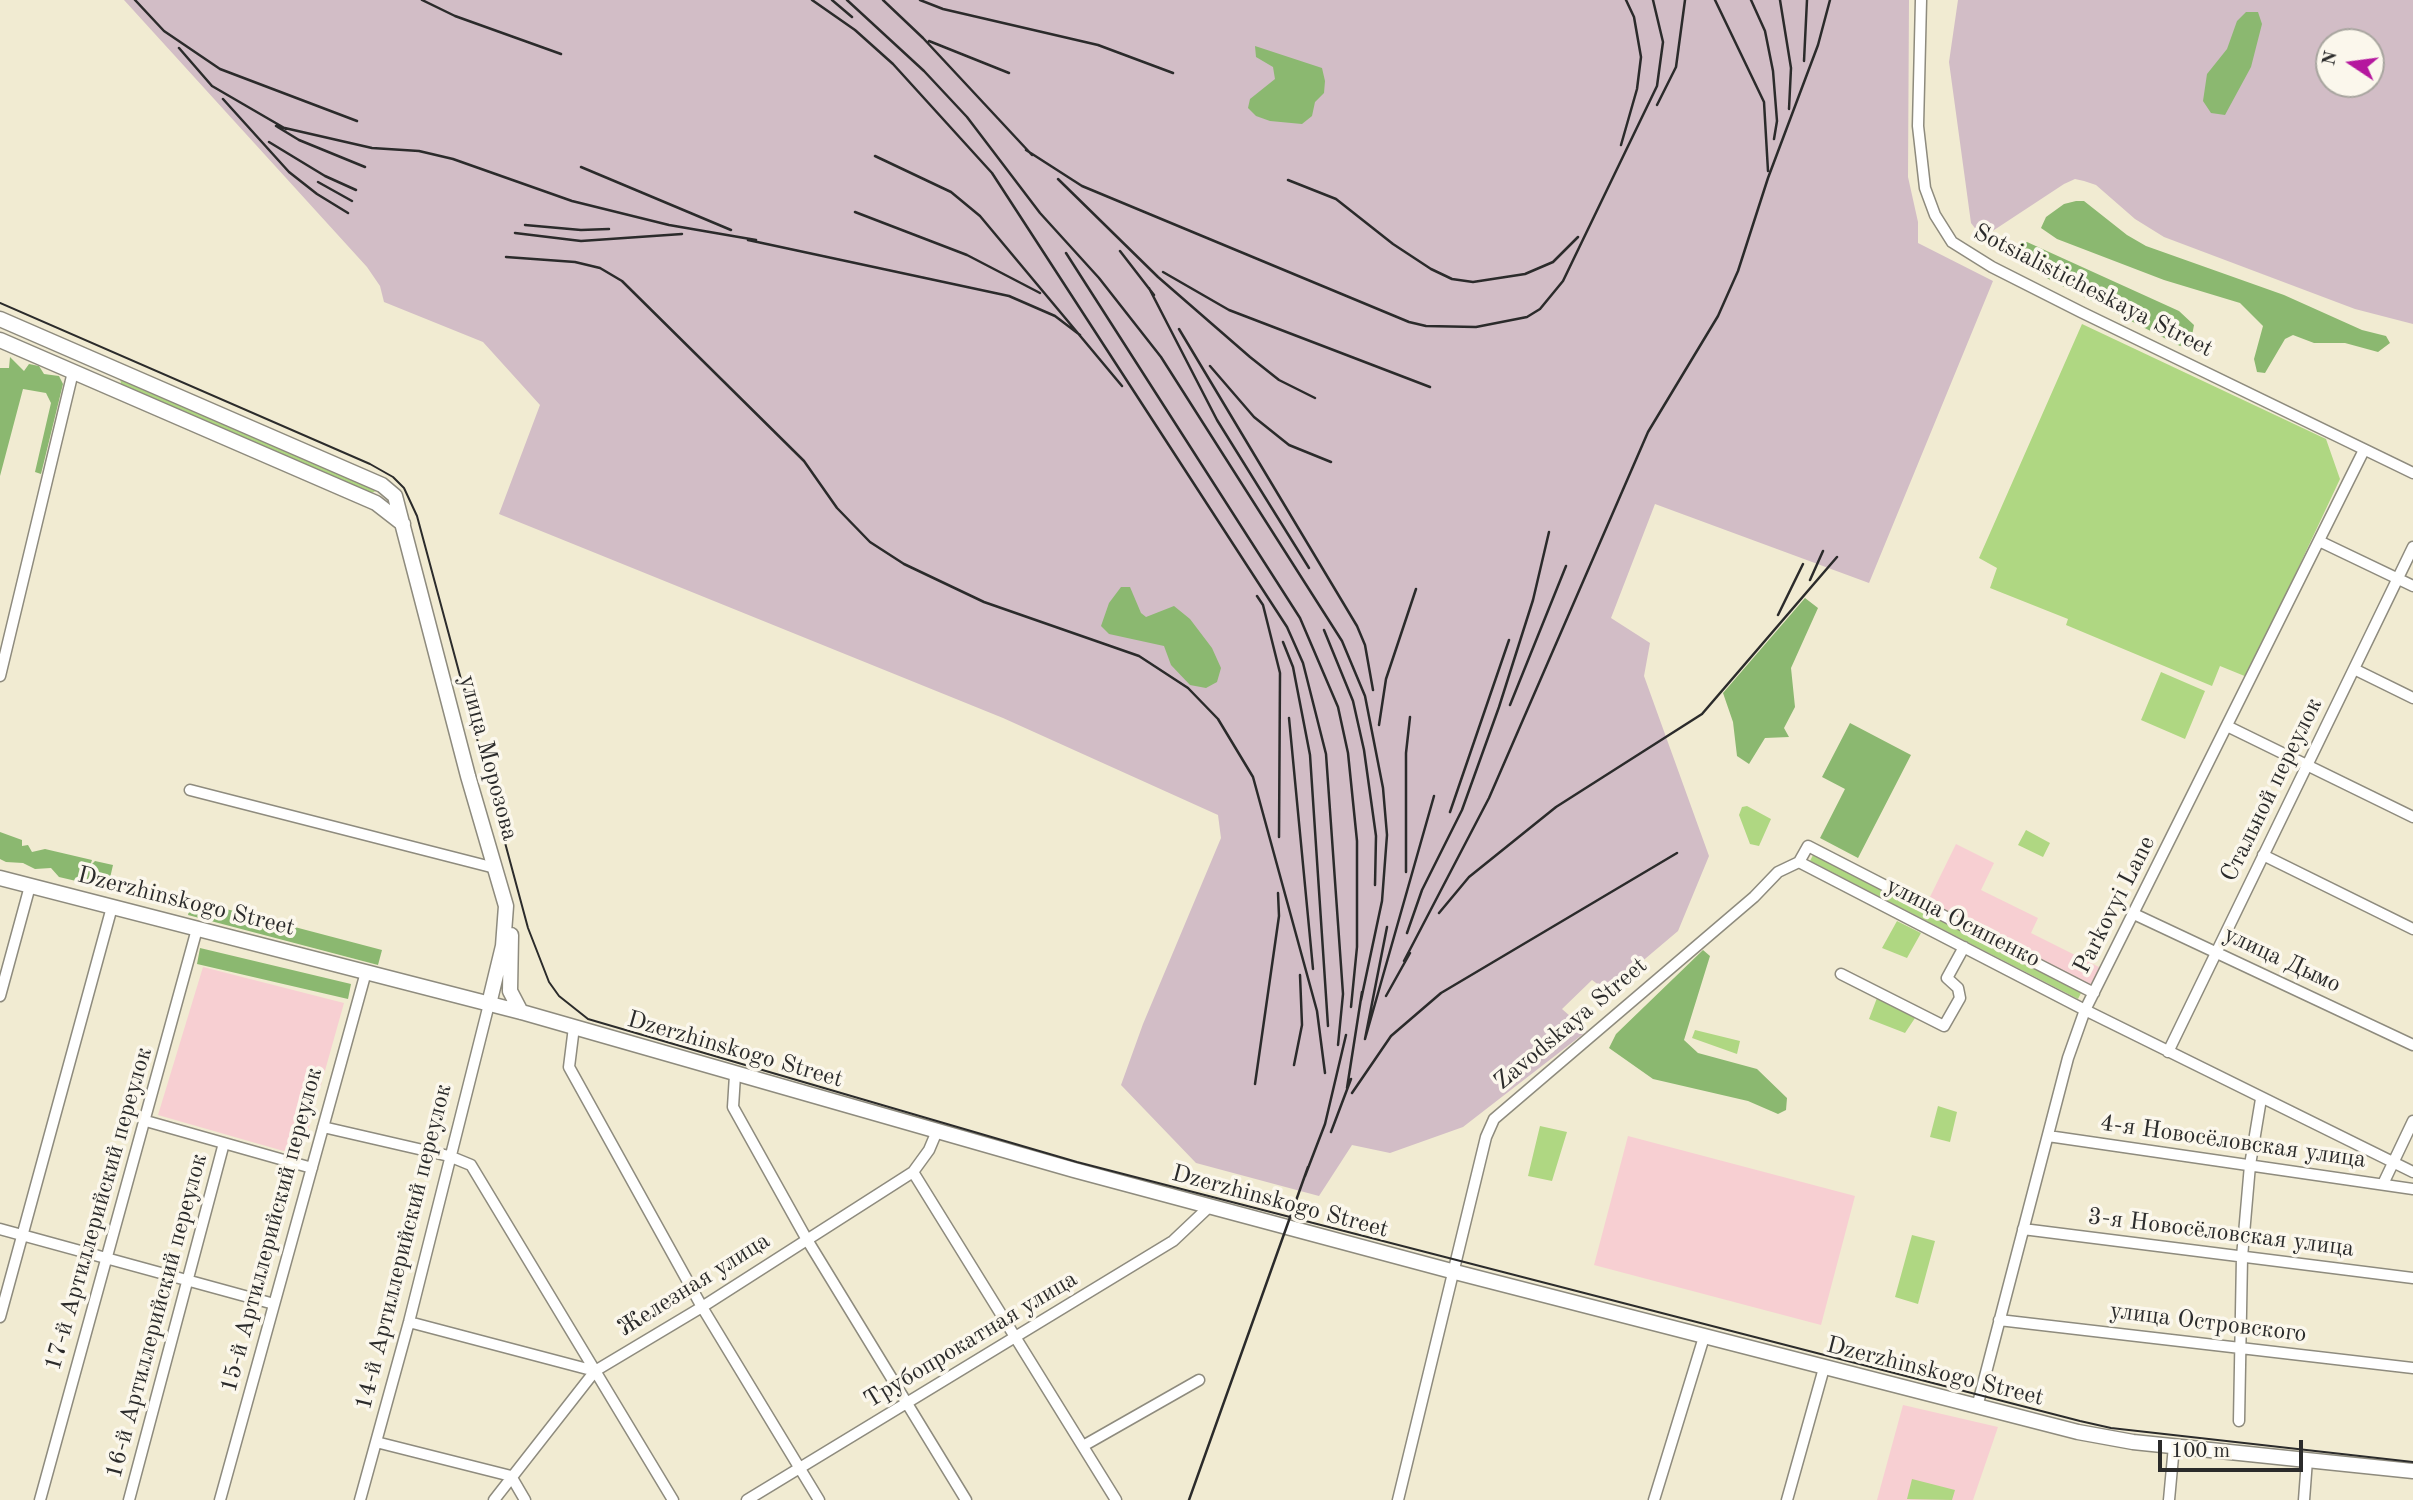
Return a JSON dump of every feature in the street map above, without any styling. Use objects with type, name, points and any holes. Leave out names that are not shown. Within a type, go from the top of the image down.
[{"type":"main road","points":[[0,319],[382,485],[392,505]]},
{"type":"main road","points":[[0,340],[392,505]]},
{"type":"main road","points":[[74,372],[78,353]]},
{"type":"main road","name":"улица Морозова","points":[[392,505],[404,525],[468,776],[506,906],[503,946],[489,1004]]},
{"type":"main road","name":"Dzerzhinskogo Street","points":[[0,878],[521,1012],[735,1075],[1210,1206],[1977,1407],[2106,1438],[2413,1471]]},
{"type":"main road","points":[[506,906],[512,941],[510,990],[521,1012]]},
{"type":"street","name":"Sotsialisticheskaya Street","points":[[1921,0],[1918,126],[1925,188],[1935,215],[1952,242],[1992,267],[2413,472]]},
{"type":"street","points":[[0,676],[74,372]]},
{"type":"street","name":"Parkovyi Lane","points":[[1977,1407],[2068,1058],[2085,1010],[2364,450]]},
{"type":"street","points":[[2319,541],[2413,586]]},
{"type":"street","name":"Стальной переулок","points":[[2168,1052],[2413,547]]},
{"type":"street","points":[[2354,669],[2413,698]]},
{"type":"street","points":[[2228,727],[2413,817]]},
{"type":"street","points":[[190,790],[495,868]]},
{"type":"street","name":"улица Осипенко","points":[[2094,993],[1808,846],[1799,862],[2261,1099],[2413,1172]]},
{"type":"street","points":[[2263,855],[2413,929]]},
{"type":"street","name":"Zavodskaya Street","points":[[1455,1272],[1486,1137],[1494,1119],[1754,897],[1778,872],[1799,862]]},
{"type":"street","points":[[0,996],[30,886]]},
{"type":"street","points":[[0,1317],[113,907]]},
{"type":"street","name":"улица Дымо","points":[[2134,914],[2413,1045]]},
{"type":"street","name":"17-й Артиллерийский переулок","points":[[40,1500],[197,929]]},
{"type":"street","points":[[1841,974],[1944,1026],[1960,998],[1958,988],[1947,978],[1964,947]]},
{"type":"street","name":"15-й Артиллерийский переулок","points":[[219,1500],[366,972]]},
{"type":"street","name":"14-й Артиллерийский переулок","points":[[360,1500],[409,1322],[489,1004]]},
{"type":"street","points":[[574,1027],[569,1067],[702,1307],[819,1500]]},
{"type":"street","points":[[735,1075],[733,1107],[806,1238],[966,1500]]},
{"type":"street","points":[[2239,1421],[2242,1257],[2250,1165],[2261,1099]]},
{"type":"street","points":[[146,1121],[312,1168]]},
{"type":"street","points":[[2383,1184],[2413,1121]]},
{"type":"street","points":[[323,1127],[449,1156],[471,1165],[673,1500]]},
{"type":"street","name":"Железная улица","points":[[494,1500],[595,1371],[702,1307],[913,1172],[929,1150],[937,1131]]},
{"type":"street","name":"4-я Новосёловская улица","points":[[2048,1136],[2413,1189]]},
{"type":"street","name":"16-й Артиллерийский переулок","points":[[129,1500],[224,1143]]},
{"type":"street","points":[[913,1172],[1115,1500]]},
{"type":"street","name":"Трубопрокатная улица","points":[[747,1500],[1173,1241],[1210,1206]]},
{"type":"street","points":[[0,1229],[274,1304]]},
{"type":"street","name":"3-я Новосёловская улица","points":[[2023,1229],[2413,1278]]},
{"type":"street","points":[[1398,1500],[1455,1272]]},
{"type":"street","name":"улица Островского","points":[[1999,1320],[2413,1368]]},
{"type":"street","points":[[409,1322],[595,1371]]},
{"type":"street","points":[[1654,1500],[1704,1337]]},
{"type":"street","points":[[1787,1500],[1824,1368]]},
{"type":"street","points":[[1083,1446],[1199,1380]]},
{"type":"street","points":[[376,1442],[511,1476],[525,1500]]},
{"type":"street","points":[[2169,1500],[2174,1447]]},
{"type":"street","points":[[2304,1500],[2307,1460]]},
{"type":"shaded area","points":[[124,0],[1909,0],[1908,177],[1918,222],[1918,243],[1993,281],[1869,583],[1655,504],[1611,618],[1650,643],[1644,676],[1709,856],[1678,931],[1607,991],[1592,980],[1562,1009],[1587,1031],[1463,1127],[1390,1153],[1352,1145],[1319,1196],[1196,1163],[1121,1085],[1143,1024],[1221,838],[1218,815],[1003,718],[499,514],[540,405],[483,342],[384,302],[380,286],[367,267]]},
{"type":"shaded area","points":[[1958,0],[2413,0],[2413,324],[2355,309],[2164,237],[2135,219],[2096,185],[2084,181],[2075,179],[2064,184],[1988,234],[1978,232],[1971,223],[1949,62]]},
{"type":"shaded area","points":[[1956,844],[1994,863],[1981,890],[2038,918],[2031,933],[2103,969],[2093,988],[1927,903]]},
{"type":"shaded area","points":[[203,967],[344,1003],[301,1156],[158,1115]]},
{"type":"shaded area","points":[[1628,1136],[1855,1196],[1821,1325],[1594,1265]]},
{"type":"shaded area","points":[[1903,1405],[1998,1427],[1973,1500],[1877,1500]]},
{"type":"green space","points":[[2246,12],[2258,12],[2262,24],[2251,67],[2225,115],[2211,113],[2203,101],[2207,74],[2227,49],[2237,21]]},
{"type":"green space","points":[[1255,46],[1322,68],[1324,93],[1315,102],[1312,116],[1302,124],[1270,121],[1256,116],[1248,108],[1250,99],[1275,79],[1273,67],[1256,57]]},
{"type":"green space","points":[[2084,201],[2127,235],[2146,246],[2284,295],[2362,330],[2386,336],[2390,343],[2378,352],[2345,343],[2314,343],[2293,335],[2285,339],[2265,373],[2257,372],[2254,359],[2263,326],[2240,303],[2164,280],[2057,239],[2041,228],[2046,217],[2064,204]]},
{"type":"green space","points":[[2027,242],[2179,311],[2194,325],[2191,341],[2180,346],[2027,268],[2017,255],[2020,244]]},
{"type":"green space","points":[[2082,324],[2326,439],[2340,479],[2247,677],[2220,666],[2212,686],[2066,625],[2068,619],[1990,588],[1997,568],[1979,558]]},
{"type":"green space","points":[[10,357],[24,371],[29,364],[39,366],[44,374],[59,376],[63,384],[41,474],[35,472],[51,403],[46,393],[23,389],[0,476],[0,368],[9,368]]},
{"type":"green space","points":[[120,377],[377,488],[376,491],[371,493],[121,384]]},
{"type":"green space","points":[[1121,587],[1130,587],[1141,613],[1146,617],[1174,606],[1190,619],[1212,648],[1221,668],[1217,682],[1206,688],[1190,685],[1171,665],[1164,646],[1109,634],[1101,626],[1109,603]]},
{"type":"green space","points":[[1805,598],[1818,608],[1791,668],[1795,707],[1784,728],[1789,737],[1765,738],[1749,764],[1737,756],[1733,722],[1723,693]]},
{"type":"green space","points":[[2161,672],[2205,691],[2185,739],[2141,720]]},
{"type":"green space","points":[[1850,723],[1911,755],[1858,858],[1820,838],[1845,789],[1822,777]]},
{"type":"green space","points":[[1747,806],[1771,819],[1759,846],[1750,844],[1739,815],[1742,807]]},
{"type":"green space","points":[[2026,830],[2050,843],[2043,857],[2018,845]]},
{"type":"green space","points":[[0,832],[22,840],[22,846],[28,845],[32,852],[45,849],[92,860],[90,866],[95,861],[113,865],[110,878],[140,886],[140,891],[136,895],[59,877],[51,868],[35,869],[23,863],[6,862],[0,859]]},
{"type":"green space","points":[[1814,853],[2082,991],[2078,999],[1810,861]]},
{"type":"green space","points":[[192,900],[382,950],[378,965],[188,915]]},
{"type":"green space","points":[[1897,921],[1921,933],[1907,958],[1882,948]]},
{"type":"green space","points":[[200,948],[351,984],[348,999],[197,964]]},
{"type":"green space","points":[[1703,950],[1710,956],[1684,1040],[1698,1053],[1757,1069],[1787,1098],[1786,1110],[1778,1114],[1748,1101],[1653,1079],[1609,1048],[1616,1034]]},
{"type":"green space","points":[[1877,998],[1915,1018],[1905,1033],[1869,1019]]},
{"type":"green space","points":[[1695,1030],[1740,1041],[1737,1054],[1692,1038]]},
{"type":"green space","points":[[1938,1106],[1957,1112],[1950,1142],[1930,1137]]},
{"type":"green space","points":[[1540,1126],[1567,1132],[1552,1181],[1528,1176]]},
{"type":"green space","points":[[1912,1235],[1935,1241],[1918,1304],[1895,1297]]},
{"type":"green space","points":[[1912,1479],[1955,1490],[1952,1500],[1907,1499]]},
{"type":"tram line","points":[[0,303],[370,464],[393,477],[404,488],[417,516],[528,928],[549,982],[559,996],[588,1019],[1077,1162],[2080,1421],[2111,1428],[2413,1462]]},
{"type":"railway","points":[[135,0],[164,31],[220,69],[357,121]]},
{"type":"railway","points":[[422,0],[455,16],[561,54]]},
{"type":"railway","points":[[812,0],[855,30],[893,64],[992,173],[1287,627],[1303,663],[1326,754],[1343,994],[1338,1045]]},
{"type":"railway","points":[[832,0],[852,17]]},
{"type":"railway","points":[[847,0],[924,71],[967,117],[1040,213],[1099,278],[1161,357],[1342,641],[1365,696],[1383,788],[1387,835],[1382,901],[1361,1000]]},
{"type":"railway","points":[[883,0],[923,38],[1032,155]]},
{"type":"railway","points":[[920,0],[943,9],[1098,45],[1173,73]]},
{"type":"railway","points":[[1621,145],[1637,89],[1641,57],[1634,17],[1626,0]]},
{"type":"railway","points":[[1026,150],[1082,186],[1409,322],[1426,326],[1476,327],[1527,317],[1540,309],[1563,281],[1657,86],[1663,42],[1653,0]]},
{"type":"railway","points":[[1657,105],[1676,67],[1685,0]]},
{"type":"railway","points":[[1715,0],[1764,102],[1768,171]]},
{"type":"railway","points":[[1751,0],[1765,31],[1773,71],[1777,121],[1774,139]]},
{"type":"railway","points":[[1780,0],[1791,68],[1789,109]]},
{"type":"railway","points":[[1804,61],[1807,0]]},
{"type":"railway","points":[[1404,961],[1489,798],[1648,432],[1718,316],[1738,271],[1768,178],[1818,45],[1830,0]]},
{"type":"railway","points":[[929,41],[1009,73]]},
{"type":"railway","points":[[179,48],[212,86],[286,129]]},
{"type":"railway","points":[[223,99],[289,172],[348,213]]},
{"type":"railway","points":[[365,167],[299,140],[276,126],[372,148],[419,151],[453,159],[572,201],[669,225],[756,240]]},
{"type":"railway","points":[[269,142],[325,176],[356,190]]},
{"type":"railway","points":[[875,156],[951,192],[980,216],[1122,386]]},
{"type":"railway","points":[[581,167],[731,230]]},
{"type":"railway","points":[[1058,179],[1158,277],[1250,357],[1279,380],[1315,398]]},
{"type":"railway","points":[[1288,180],[1336,199],[1393,244],[1431,269],[1452,279],[1473,282],[1525,274],[1553,262],[1578,237]]},
{"type":"railway","points":[[318,182],[352,201]]},
{"type":"railway","points":[[855,212],[967,255],[1040,293]]},
{"type":"railway","points":[[525,225],[581,230],[609,229]]},
{"type":"railway","points":[[515,233],[581,241],[682,234]]},
{"type":"railway","points":[[748,240],[1009,296],[1055,316],[1080,335]]},
{"type":"railway","points":[[1120,251],[1154,295]]},
{"type":"railway","points":[[1066,253],[1300,618],[1338,707],[1348,753],[1357,841],[1357,947],[1351,1007]]},
{"type":"railway","points":[[506,257],[575,262],[600,268],[622,281],[804,461],[837,508],[870,542],[904,564],[984,602],[1139,656],[1188,688],[1218,719],[1253,777],[1317,1011],[1325,1073]]},
{"type":"railway","points":[[1163,272],[1229,310],[1430,387]]},
{"type":"railway","points":[[1149,288],[1217,420],[1309,568]]},
{"type":"railway","points":[[1179,329],[1357,626],[1365,645],[1373,690]]},
{"type":"railway","points":[[1210,366],[1254,417],[1289,445],[1331,462]]},
{"type":"railway","points":[[1407,933],[1422,890],[1462,810],[1499,707],[1533,600],[1549,532]]},
{"type":"railway","points":[[1810,580],[1823,551]]},
{"type":"railway","points":[[1439,913],[1469,877],[1556,807],[1702,714],[1837,557]]},
{"type":"railway","points":[[1778,615],[1803,564]]},
{"type":"railway","points":[[1510,705],[1566,566]]},
{"type":"railway","points":[[1379,725],[1386,679],[1416,589]]},
{"type":"railway","points":[[1257,596],[1263,605],[1280,673],[1279,837]]},
{"type":"railway","points":[[1324,630],[1353,701],[1364,750],[1376,836],[1375,885]]},
{"type":"railway","points":[[1450,812],[1509,640]]},
{"type":"railway","points":[[1283,642],[1293,667],[1310,755],[1328,1026]]},
{"type":"railway","points":[[1406,872],[1406,753],[1410,717]]},
{"type":"railway","points":[[1289,718],[1313,969]]},
{"type":"railway","points":[[1387,927],[1365,1039],[1434,796]]},
{"type":"railway","points":[[1352,1093],[1391,1036],[1441,993],[1677,853]]},
{"type":"railway","points":[[1255,1084],[1279,916],[1278,893]]},
{"type":"railway","points":[[1386,996],[1410,953]]},
{"type":"railway","points":[[1294,1065],[1302,1025],[1300,975]]},
{"type":"railway","points":[[1347,1088],[1362,992]]},
{"type":"railway","points":[[1305,1176],[1325,1124],[1346,1035]]},
{"type":"railway","points":[[1331,1132],[1351,1079]]},
{"type":"railway","points":[[1189,1500],[1308,1167]]}]
